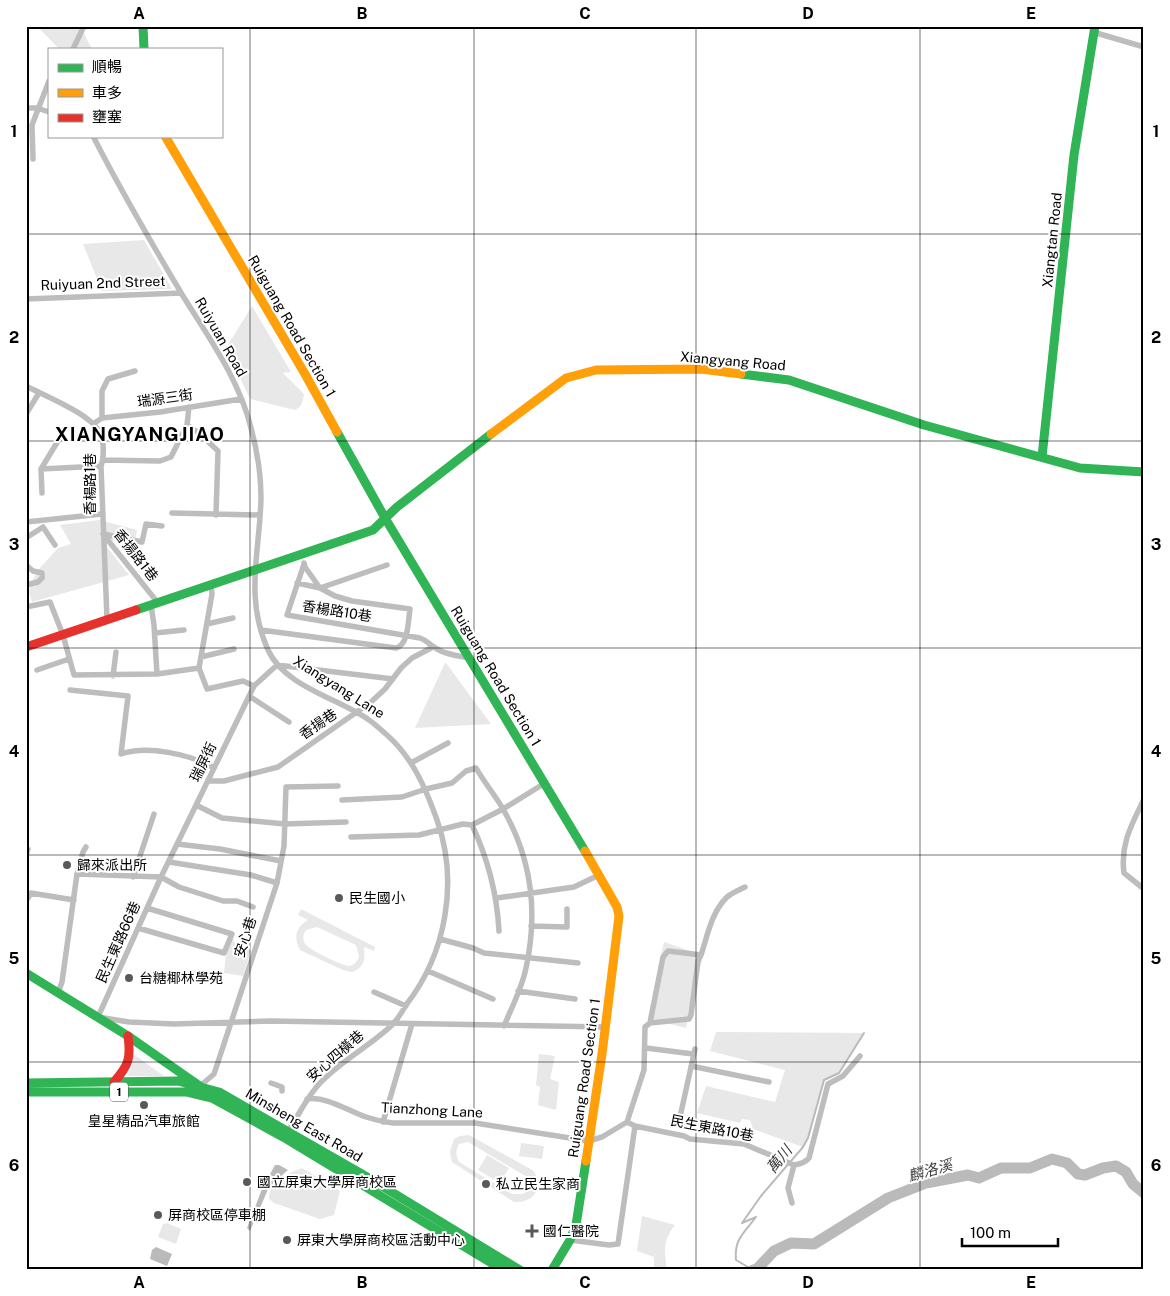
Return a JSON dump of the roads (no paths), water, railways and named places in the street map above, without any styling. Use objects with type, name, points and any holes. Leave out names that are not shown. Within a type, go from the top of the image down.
[{"type":"street","points":[[73,48],[84,26]]},
{"type":"street","points":[[143,26],[144,48]]},
{"type":"street","points":[[1094,29],[1144,47]]},
{"type":"street","name":"Xiangtan Road","points":[[1042,457],[1074,155],[1094,29]]},
{"type":"street","points":[[33,160],[32,125],[48,83]]},
{"type":"street","points":[[26,108],[37,108],[48,112]]},
{"type":"street","name":"Ruiyuan Road","points":[[94,138],[127,201],[232,377],[241,399],[253,437],[260,485],[260,515],[254,570]]},
{"type":"street","name":"Ruiguang Road Section 1","points":[[166,138],[304,374],[385,518],[545,783],[616,907],[619,916],[606,1027],[576,1225],[570,1240],[552,1270]]},
{"type":"street","name":"Ruiyuan 2nd Street","points":[[26,299],[181,293]]},
{"type":"street","name":"Xiangyang Road","points":[[385,518],[481,441],[566,378],[596,370],[701,369],[789,380],[924,425],[1080,468],[1144,472]]},
{"type":"street","points":[[102,418],[102,391],[108,379],[135,371]]},
{"type":"street","points":[[26,386],[62,403],[93,424]]},
{"type":"street","points":[[26,414],[39,393]]},
{"type":"street","name":"瑞源三街","points":[[93,424],[102,418],[241,399]]},
{"type":"street","points":[[41,469],[102,463],[160,461],[171,457],[187,425],[189,407]]},
{"type":"street","name":"香楊路1巷","points":[[93,424],[101,435],[103,534]]},
{"type":"street","points":[[187,425],[218,451],[216,514]]},
{"type":"street","points":[[42,493],[41,469],[61,436]]},
{"type":"street","points":[[172,513],[260,515]]},
{"type":"street","points":[[26,522],[102,514]]},
{"type":"street","points":[[26,647],[364,534],[373,530],[385,518]]},
{"type":"street","name":"香揚路1巷","points":[[103,534],[142,542],[146,524],[162,526]]},
{"type":"street","points":[[26,538],[43,527],[55,546]]},
{"type":"street","points":[[103,534],[107,619]]},
{"type":"street","name":"香揚路1巷","points":[[103,534],[155,604]]},
{"type":"street","name":"香楊路10巷","points":[[303,553],[304,564],[287,615],[406,634],[429,642],[434,647],[469,658]]},
{"type":"street","name":"香楊路10巷","points":[[304,564],[320,588]]},
{"type":"street","points":[[26,565],[33,571],[42,573],[42,578],[38,582],[26,585]]},
{"type":"street","points":[[320,588],[387,565]]},
{"type":"street","name":"Xiangyang Lane","points":[[254,570],[255,594],[261,630],[268,651],[277,664],[307,687],[368,719],[400,746],[426,789]]},
{"type":"street","points":[[261,630],[396,648],[404,643],[410,609],[352,600],[335,596],[320,588],[297,583]]},
{"type":"street","points":[[211,584],[212,594],[199,668],[207,689],[243,681],[254,686]]},
{"type":"street","points":[[26,608],[50,602],[63,635],[74,675],[157,674],[199,668]]},
{"type":"street","points":[[155,604],[157,674]]},
{"type":"street","points":[[207,624],[232,618]]},
{"type":"street","points":[[155,633],[184,630]]},
{"type":"street","name":"香揚巷","points":[[208,781],[224,781],[278,767],[357,713],[386,689],[401,668],[412,658],[434,647]]},
{"type":"street","points":[[201,657],[234,649]]},
{"type":"street","points":[[113,676],[116,652]]},
{"type":"street","points":[[37,670],[70,659]]},
{"type":"street","points":[[277,664],[393,679]]},
{"type":"street","name":"瑞屏街","points":[[161,878],[254,686],[277,664]]},
{"type":"street","points":[[70,690],[128,696],[121,754],[131,750],[182,755],[201,760],[214,768]]},
{"type":"street","name":"香揚巷","points":[[249,696],[289,722]]},
{"type":"street","points":[[411,763],[448,743]]},
{"type":"street","points":[[342,800],[402,797],[452,783],[466,771],[476,768],[503,809],[524,855],[532,894],[531,926],[526,970],[504,1026]]},
{"type":"street","points":[[351,837],[420,835],[463,824],[472,825],[503,809],[545,783]]},
{"type":"street","name":"安心巷","points":[[200,1086],[214,1074],[277,882],[285,824],[286,787],[338,786]]},
{"type":"street","points":[[426,789],[441,830]]},
{"type":"street","points":[[1144,799],[1128,832],[1122,858],[1124,872],[1144,889]]},
{"type":"street","points":[[196,805],[222,818],[285,824],[346,822]]},
{"type":"street","points":[[133,876],[154,814]]},
{"type":"street","points":[[472,825],[482,846],[497,898],[499,930]]},
{"type":"street","name":"安心四橫巷","points":[[285,1134],[307,1099],[322,1080],[393,1024],[417,993],[440,939],[445,918],[449,873],[441,830]]},
{"type":"street","points":[[178,844],[220,849],[281,861]]},
{"type":"street","points":[[58,992],[62,982],[77,874],[86,847]]},
{"type":"street","points":[[169,862],[251,875],[277,882]]},
{"type":"street","points":[[77,874],[161,878],[179,887],[223,901],[237,901],[253,907]]},
{"type":"street","points":[[497,898],[574,887],[599,875]]},
{"type":"street","name":"民生東路66巷","points":[[98,1017],[161,878]]},
{"type":"street","points":[[648,1025],[689,1019],[698,961],[708,928],[717,910],[728,896],[745,887]]},
{"type":"street","points":[[26,901],[31,893],[74,900]]},
{"type":"street","points":[[138,928],[224,953],[232,934],[147,908]]},
{"type":"street","points":[[531,926],[567,927],[567,909]]},
{"type":"street","points":[[440,939],[484,953],[578,963]]},
{"type":"street","points":[[589,1141],[627,1122],[644,1070],[648,1025],[663,957],[668,950],[701,955]]},
{"type":"street","points":[[428,971],[493,999]]},
{"type":"street","name":"Minsheng East Road","points":[[26,973],[128,1036],[200,1086],[212,1098],[368,1177],[520,1270]]},
{"type":"street","points":[[518,991],[575,999]]},
{"type":"street","points":[[374,992],[406,1006]]},
{"type":"street","points":[[98,1017],[129,1022],[174,1024],[231,1021],[606,1027]]},
{"type":"street","points":[[383,1122],[412,1024]]},
{"type":"street","points":[[114,1082],[129,1063],[128,1036]]},
{"type":"street","points":[[646,1048],[694,1052],[680,1117]]},
{"type":"street","points":[[792,1203],[788,1188],[794,1165],[809,1158],[828,1084],[843,1076],[860,1056]]},
{"type":"street","points":[[691,1066],[769,1082]]},
{"type":"street","name":"1","points":[[26,1083],[178,1082],[200,1086]]},
{"type":"street","points":[[271,1083],[281,1086],[282,1091]]},
{"type":"street","name":"Minsheng East Road","points":[[200,1086],[219,1092],[503,1270]]},
{"type":"street","name":"1","points":[[26,1092],[187,1092],[212,1098]]},
{"type":"street","name":"Tianzhong Lane","points":[[307,1099],[318,1099],[367,1118],[393,1124],[475,1123],[589,1141]]},
{"type":"street","name":"民生東路10巷","points":[[627,1122],[635,1126],[684,1136],[690,1139],[744,1144],[794,1165]]},
{"type":"street","points":[[570,1240],[609,1245],[618,1244],[635,1126]]},
{"type":"waterway","name":"萬川","points":[[753,1270],[736,1260],[736,1253],[738,1241],[756,1217],[742,1223],[761,1196],[803,1147],[808,1138],[824,1080],[839,1073],[864,1033]]},
{"type":"waterway","name":"麟洛溪","points":[[753,1270],[757,1269],[774,1251],[791,1243],[814,1244],[888,1198],[926,1183],[968,1175],[979,1178],[1001,1168],[1030,1168],[1052,1159],[1067,1163],[1078,1174],[1085,1175],[1103,1168],[1116,1166],[1126,1172],[1133,1184],[1144,1193]]},
{"type":"place","name":"歸來派出所","points":[[67,865]]},
{"type":"place","name":"民生國小","points":[[339,898]]},
{"type":"place","name":"台糖椰林學苑","points":[[129,978]]},
{"type":"place","name":"皇星精品汽車旅館","points":[[144,1105]]},
{"type":"place","name":"國立屏東大學屏商校區","points":[[247,1182]]},
{"type":"place","name":"私立民生家商","points":[[486,1184]]},
{"type":"place","name":"屏商校區停車棚","points":[[158,1215]]},
{"type":"place","name":"國仁醫院","points":[[532,1231]]},
{"type":"place","name":"屏東大學屏商校區活動中心","points":[[287,1240]]},
{"type":"district","name":"XIANGYANGJIAO","points":[[140,434]]}]
